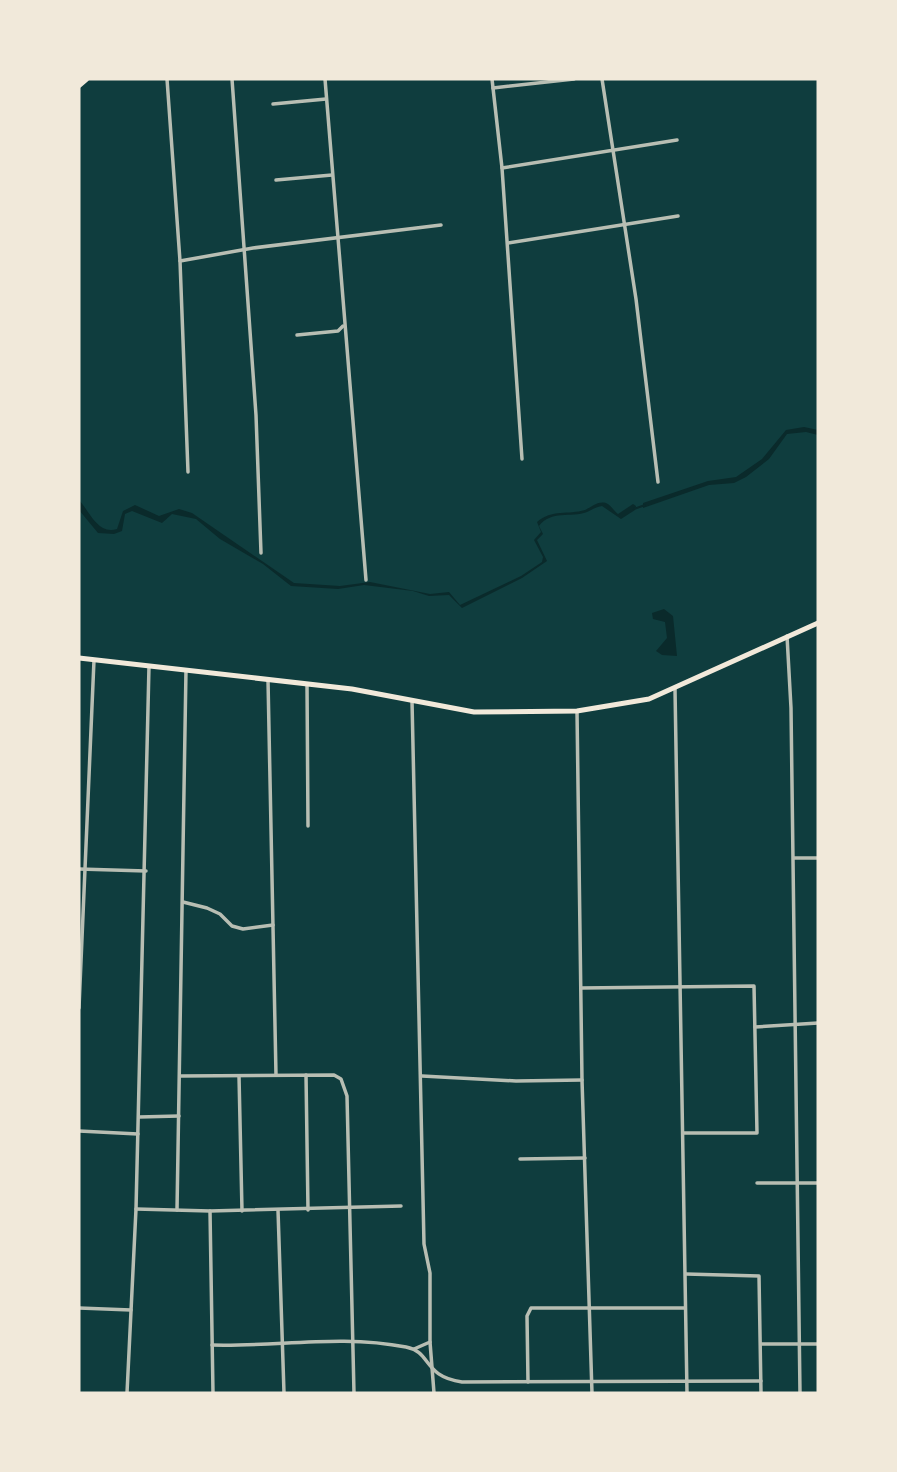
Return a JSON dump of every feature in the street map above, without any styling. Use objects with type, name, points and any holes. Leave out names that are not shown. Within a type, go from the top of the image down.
[{"type":"main road","points":[[79,658],[307,684],[500,713],[577,711],[631,704],[675,689],[818,624]]},
{"type":"street","points":[[167,79],[180,261],[188,472]]},
{"type":"street","points":[[232,79],[256,415],[261,553]]},
{"type":"street","points":[[325,79],[366,580]]},
{"type":"street","points":[[492,79],[502,168],[522,459]]},
{"type":"street","points":[[492,88],[574,79]]},
{"type":"street","points":[[602,79],[625,226],[658,482]]},
{"type":"street","points":[[273,104],[326,99]]},
{"type":"street","points":[[502,168],[677,140]]},
{"type":"street","points":[[276,180],[332,175]]},
{"type":"street","points":[[507,243],[678,216]]},
{"type":"street","points":[[180,261],[336,237],[441,225]]},
{"type":"street","points":[[297,335],[338,331],[344,324]]},
{"type":"street","points":[[787,636],[794,858],[800,1393]]},
{"type":"street","points":[[79,1008],[94,660]]},
{"type":"street","points":[[127,1393],[139,1117],[149,664]]},
{"type":"street","points":[[177,1210],[186,669]]},
{"type":"street","points":[[268,680],[276,1075]]},
{"type":"street","points":[[307,684],[308,826]]},
{"type":"street","points":[[675,689],[687,1393]]},
{"type":"street","points":[[412,701],[424,1244],[430,1273],[430,1342],[435,1393]]},
{"type":"street","points":[[577,711],[582,1080],[592,1393]]},
{"type":"street","points":[[79,812],[87,813]]},
{"type":"street","points":[[794,858],[818,858]]},
{"type":"street","points":[[79,869],[146,871]]},
{"type":"street","points":[[183,902],[207,908],[220,914],[232,926],[243,929],[273,925]]},
{"type":"street","points":[[581,988],[754,986],[757,1133],[684,1133]]},
{"type":"street","points":[[755,1027],[794,1022],[818,1023]]},
{"type":"street","points":[[306,1075],[308,1210]]},
{"type":"street","points":[[181,1076],[334,1075],[341,1079],[344,1086],[354,1393]]},
{"type":"street","points":[[239,1076],[242,1211]]},
{"type":"street","points":[[422,1076],[516,1081],[582,1080]]},
{"type":"street","points":[[139,1117],[180,1116]]},
{"type":"street","points":[[79,1131],[138,1134]]},
{"type":"street","points":[[520,1159],[585,1158]]},
{"type":"street","points":[[757,1183],[818,1183]]},
{"type":"street","points":[[136,1209],[242,1211],[401,1206]]},
{"type":"street","points":[[278,1210],[284,1393]]},
{"type":"street","points":[[210,1211],[213,1393]]},
{"type":"street","points":[[686,1274],[759,1276],[761,1393]]},
{"type":"street","points":[[528,1382],[528,1310],[589,1307],[686,1308]]},
{"type":"street","points":[[79,1308],[131,1310]]},
{"type":"street","points":[[212,1345],[353,1341],[414,1349],[430,1342]]},
{"type":"street","points":[[761,1344],[818,1344]]},
{"type":"street","points":[[414,1349],[434,1373],[444,1379],[462,1382],[761,1381]]},
{"type":"water","points":[[804,427],[818,430],[818,435],[806,432],[787,434],[769,459],[746,477],[734,483],[709,485],[643,508],[643,503],[708,481],[736,477],[762,459],[786,430]]},
{"type":"water","points":[[79,500],[100,526],[110,530],[117,529],[123,511],[135,505],[159,516],[179,509],[192,513],[294,583],[340,586],[370,582],[430,594],[449,592],[460,605],[521,576],[542,562],[543,557],[534,540],[541,532],[537,522],[543,518],[585,510],[600,503],[608,504],[618,514],[633,504],[636,506],[635,510],[621,519],[602,506],[581,514],[549,518],[539,526],[543,534],[537,540],[547,561],[522,578],[462,608],[449,595],[429,596],[413,591],[364,585],[338,589],[291,586],[263,564],[220,539],[196,519],[172,514],[162,523],[132,511],[125,514],[122,531],[114,534],[98,533],[79,510]]},
{"type":"water","points":[[664,609],[673,616],[677,656],[662,655],[656,651],[667,638],[665,622],[653,619],[652,613]]},
{"type":"waterway","points":[[634,509],[645,505]]}]
